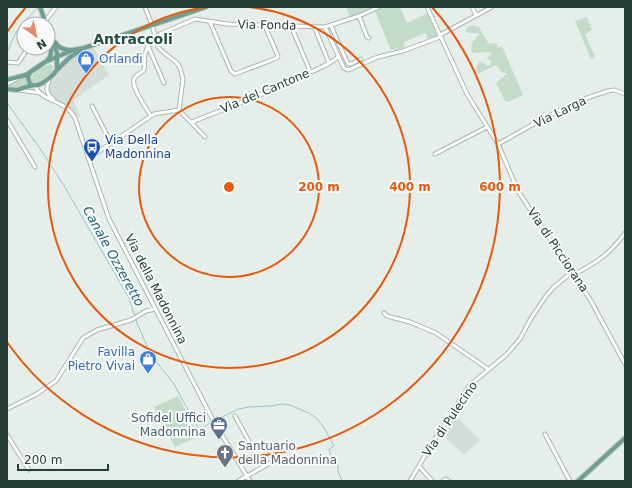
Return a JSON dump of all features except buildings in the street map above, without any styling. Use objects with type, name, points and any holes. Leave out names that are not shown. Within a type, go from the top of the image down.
[{"type":"main road","points":[[56,44],[64,50],[84,48],[206,7]]},
{"type":"main road","points":[[7,90],[17,90],[34,85],[40,85],[51,77],[57,68],[84,48]]},
{"type":"main road","points":[[45,62],[58,58],[73,50]]},
{"type":"main road","points":[[56,52],[58,58],[57,68]]},
{"type":"main road","points":[[7,80],[20,78],[45,62],[50,56]]},
{"type":"main road","points":[[50,61],[55,63],[57,68]]},
{"type":"main road","points":[[30,72],[28,79],[34,85]]},
{"type":"main road","points":[[578,481],[625,438]]},
{"type":"street","points":[[49,16],[56,7]]},
{"type":"street","points":[[145,7],[160,50],[177,63],[180,68],[183,79],[179,110]]},
{"type":"street","name":"Via Fonda","points":[[151,116],[138,94],[134,83],[135,77],[144,70],[145,54],[148,46],[156,36],[190,20],[199,19],[210,22],[265,26],[325,27],[332,26],[359,16],[379,7]]},
{"type":"street","name":"Via di Picciorana","points":[[427,7],[467,94],[498,144],[518,191],[598,311],[625,364]]},
{"type":"street","points":[[472,7],[476,15]]},
{"type":"street","points":[[325,27],[344,68],[351,69],[378,57],[403,51],[440,36],[492,7]]},
{"type":"street","points":[[359,16],[367,37],[369,38]]},
{"type":"street","points":[[210,22],[231,71],[235,74],[277,58],[278,56],[265,26]]},
{"type":"street","points":[[291,26],[310,71]]},
{"type":"street","points":[[314,26],[329,63]]},
{"type":"street","points":[[332,26],[348,64],[361,59]]},
{"type":"street","points":[[148,46],[164,83]]},
{"type":"street","points":[[7,62],[18,63],[23,56]]},
{"type":"street","name":"Via del Cantone","points":[[192,122],[270,91],[280,84],[329,63],[338,57]]},
{"type":"street","points":[[51,77],[47,85],[47,92],[58,103]]},
{"type":"street","points":[[7,84],[20,78]]},
{"type":"street","points":[[34,85],[40,93],[48,99],[58,103]]},
{"type":"street","points":[[17,90],[40,93]]},
{"type":"street","name":"Via Larga","points":[[498,144],[555,111],[572,104],[608,91],[614,90],[625,94]]},
{"type":"street","name":"Via della Madonnina","points":[[58,103],[70,110],[75,118],[89,158],[96,184],[109,218],[215,424],[250,481]]},
{"type":"street","points":[[92,106],[111,143]]},
{"type":"street","points":[[89,158],[151,116],[157,113],[179,110]]},
{"type":"street","points":[[179,110],[205,136]]},
{"type":"street","points":[[7,120],[35,167]]},
{"type":"street","points":[[435,154],[487,127]]},
{"type":"street","name":"Via di Pulecino","points":[[410,481],[432,442],[469,386],[488,369],[498,363],[520,339],[530,320],[546,296],[554,287],[572,274],[592,265],[612,250],[625,233]]},
{"type":"street","points":[[7,409],[35,394],[56,380],[83,338],[97,330],[135,318],[146,311],[156,309]]},
{"type":"street","points":[[384,313],[387,316],[410,322],[436,333],[488,369]]},
{"type":"street","points":[[235,416],[264,467]]},
{"type":"street","points":[[545,434],[570,481]]},
{"type":"street","points":[[7,435],[29,470]]},
{"type":"street","points":[[238,481],[281,457]]},
{"type":"street","points":[[419,466],[432,481]]},
{"type":"street","points":[[443,481],[445,479],[449,481]]},
{"type":"shaded area","points":[[93,47],[109,75],[75,99],[74,102],[80,115],[76,117],[70,108],[52,98],[49,93],[48,86],[69,61]]},
{"type":"shaded area","points":[[455,415],[480,440],[464,455],[443,435]]},
{"type":"green space","points":[[346,7],[376,7],[350,18]]},
{"type":"green space","points":[[384,7],[400,7],[407,23],[428,13],[437,36],[428,39],[425,33],[404,42],[404,48],[391,50],[375,11]]},
{"type":"green space","points":[[587,17],[592,30],[585,34],[595,57],[591,59],[575,21]]},
{"type":"green space","points":[[472,25],[479,27],[489,44],[496,43],[498,48],[502,46],[523,95],[508,102],[505,101],[496,83],[507,73],[503,73],[496,65],[478,74],[477,69],[480,62],[488,66],[491,64],[490,60],[487,59],[492,53],[472,53],[472,43],[479,35],[478,33],[469,33],[465,31]]},
{"type":"green space","points":[[50,64],[54,67],[52,72],[38,83],[33,82],[31,79],[36,71]]},
{"type":"green space","points":[[26,78],[30,86],[15,88],[7,87],[9,84]]},
{"type":"green space","points":[[178,396],[199,436],[175,447],[154,407]]},
{"type":"waterway","name":"Canale Ozzeretto","points":[[7,53],[13,38],[20,27],[38,7]]},
{"type":"waterway","name":"Canale Ozzeretto","points":[[7,103],[39,147],[63,184],[129,298],[137,323],[151,355],[174,384],[199,430],[212,422]]},
{"type":"waterway","name":"Canale Ozzeretto","points":[[216,420],[238,409],[282,404],[290,405],[309,413],[323,426],[334,446],[329,449],[338,466],[338,471],[342,481]]},
{"type":"place","name":"Orlandi","points":[[86,74]]},
{"type":"place","name":"Via Della Madonnina","points":[[92,162]]},
{"type":"place","name":"Favilla Pietro Vivai","points":[[148,374]]},
{"type":"place","name":"Sofidel Uffici Madonnina","points":[[219,440]]},
{"type":"place","name":"Santuario della Madonnina","points":[[225,468]]},
{"type":"district","name":"Antraccoli","points":[[133,39]]}]
